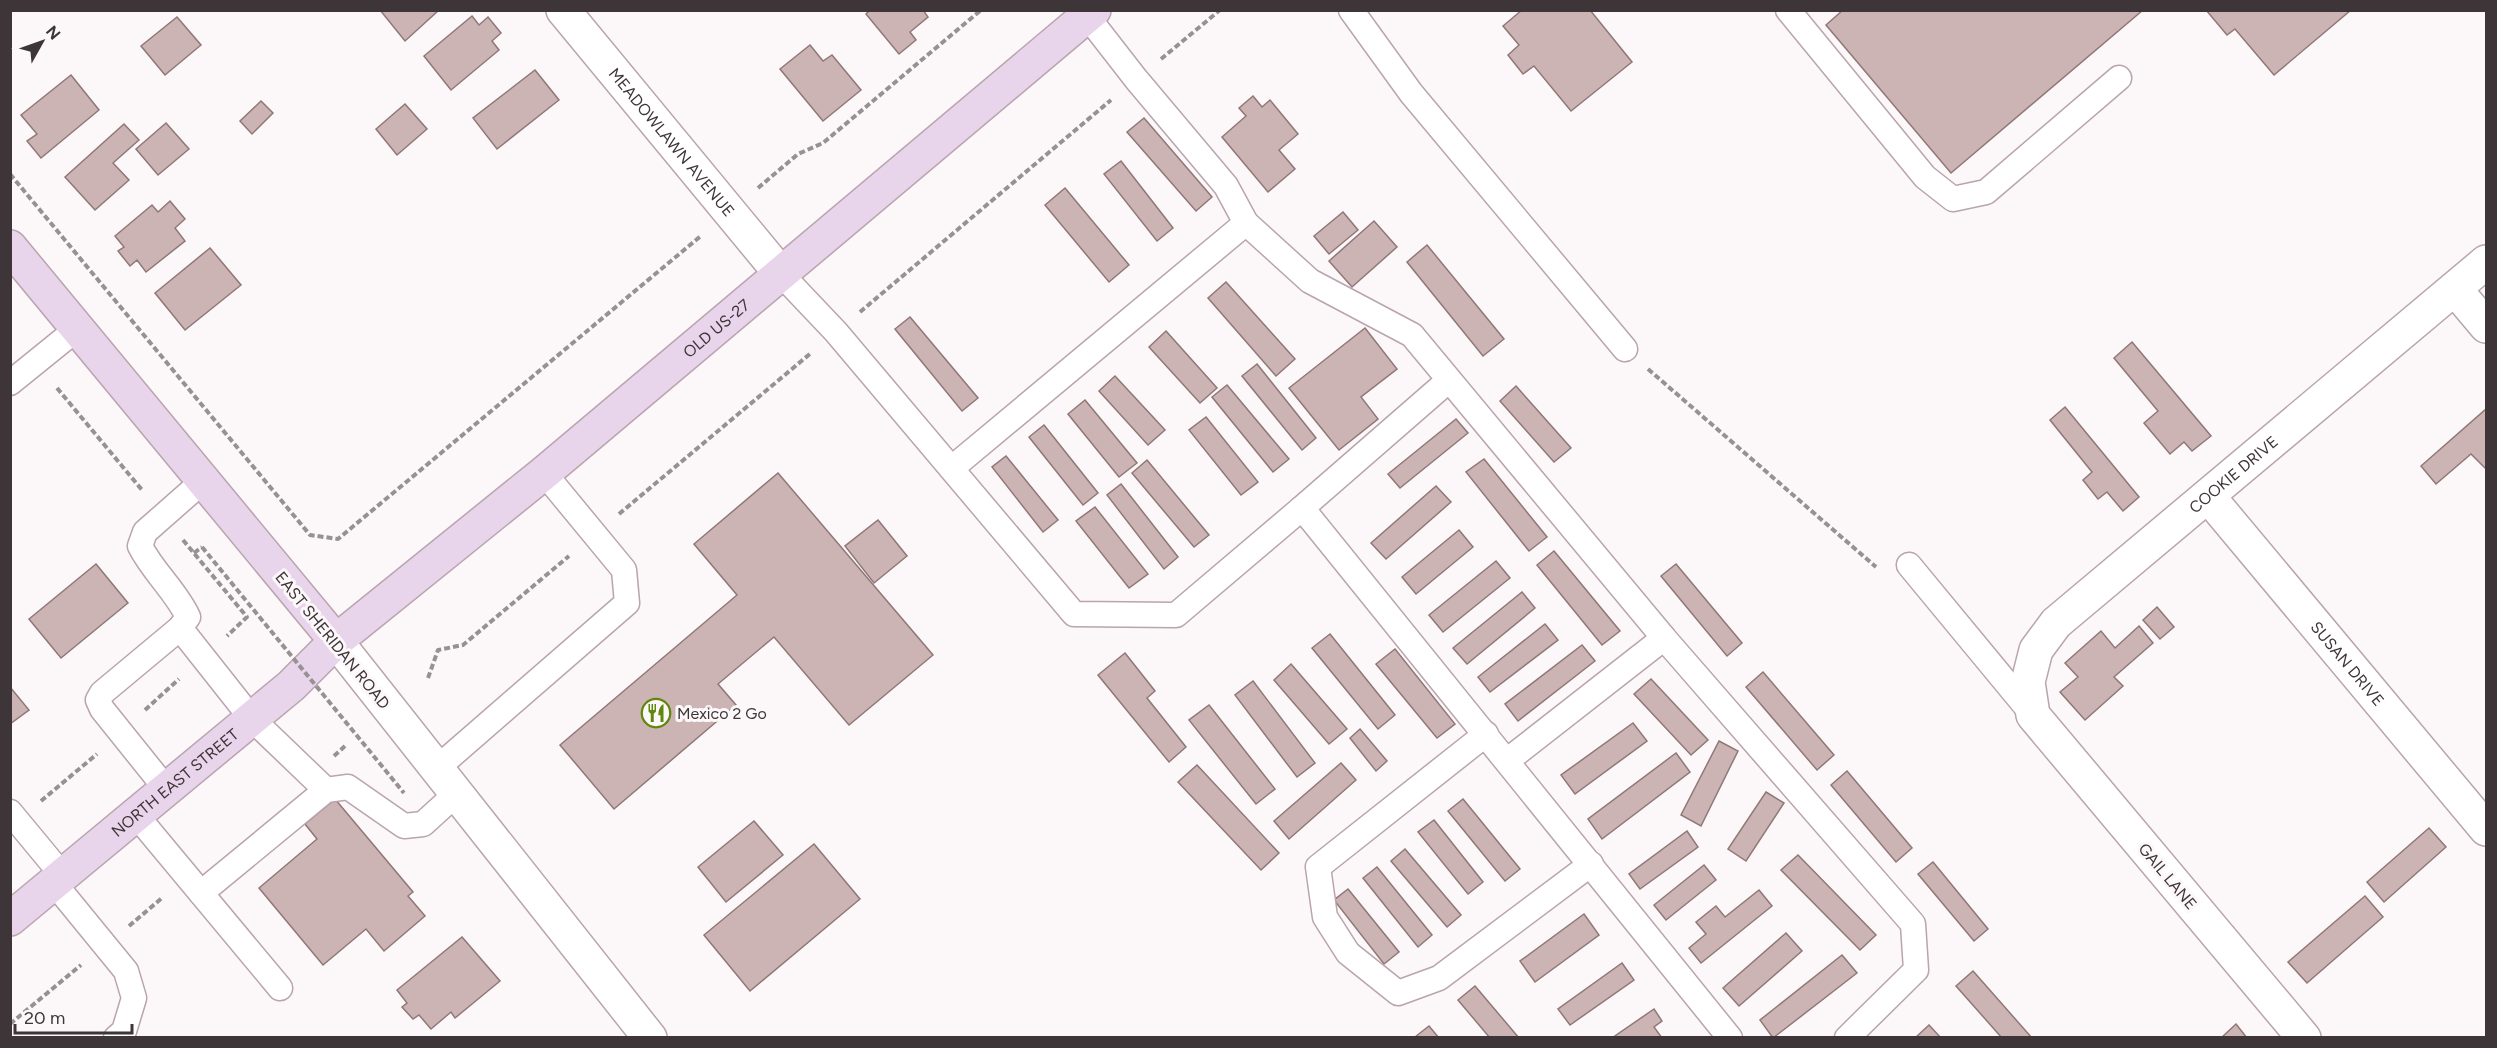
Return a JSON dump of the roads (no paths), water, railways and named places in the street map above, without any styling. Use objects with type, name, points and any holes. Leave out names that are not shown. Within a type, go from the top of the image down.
[{"type":"main road","name":"OLD US-27","points":[[336,641],[544,473],[1090,13]]},
{"type":"main road","name":"EAST SHERIDAN ROAD","points":[[10,247],[336,641]]},
{"type":"main road","name":"NORTH EAST STREET","points":[[10,919],[291,686],[336,641]]},
{"type":"street","name":"MEADOWLAWN AVENUE","points":[[563,10],[781,274]]},
{"type":"street","name":"COOKIE DRIVE","points":[[2033,715],[2028,682],[2036,650],[2056,623],[2487,262]]},
{"type":"street","points":[[2455,289],[2487,326]]},
{"type":"street","name":"SUSAN DRIVE","points":[[2208,496],[2487,829]]},
{"type":"street","name":"EAST SHERIDAN ROAD","points":[[336,641],[650,1038]]},
{"type":"street","name":"GAIL LANE","points":[[2033,715],[2304,1038]]},
{"type":"lane","points":[[1351,10],[1411,93],[1625,349]]},
{"type":"lane","points":[[1788,10],[1925,177],[1953,199],[1986,192],[2119,78]]},
{"type":"lane","points":[[1090,13],[1136,79],[1226,186],[1246,223],[1310,281],[1412,335],[1665,638],[1913,924],[1917,970],[1846,1038]]},
{"type":"lane","points":[[952,468],[1246,223]]},
{"type":"lane","points":[[781,274],[836,332],[1074,614],[1176,615],[1449,380]]},
{"type":"lane","points":[[10,384],[78,328]]},
{"type":"lane","points":[[201,893],[326,790],[348,787],[404,826],[423,824],[446,781],[627,603],[624,570],[544,473]]},
{"type":"lane","points":[[166,790],[102,710],[98,700],[102,693],[180,628],[188,617],[182,602],[147,559],[140,546],[145,532],[203,481]]},
{"type":"lane","points":[[1302,508],[1508,760],[1730,1038]]},
{"type":"lane","points":[[1909,565],[2033,715]]},
{"type":"lane","points":[[180,628],[252,719],[326,790]]},
{"type":"lane","points":[[1508,760],[1665,638]]},
{"type":"lane","points":[[1486,734],[1318,867],[1324,916],[1348,953],[1398,993],[1419,986],[1439,978],[1591,864]]},
{"type":"lane","points":[[10,812],[126,971],[134,998],[124,1031],[116,1038]]},
{"type":"lane","points":[[136,815],[280,988]]},
{"type":"place","name":"Mexico 2 Go","points":[[656,713]]}]
